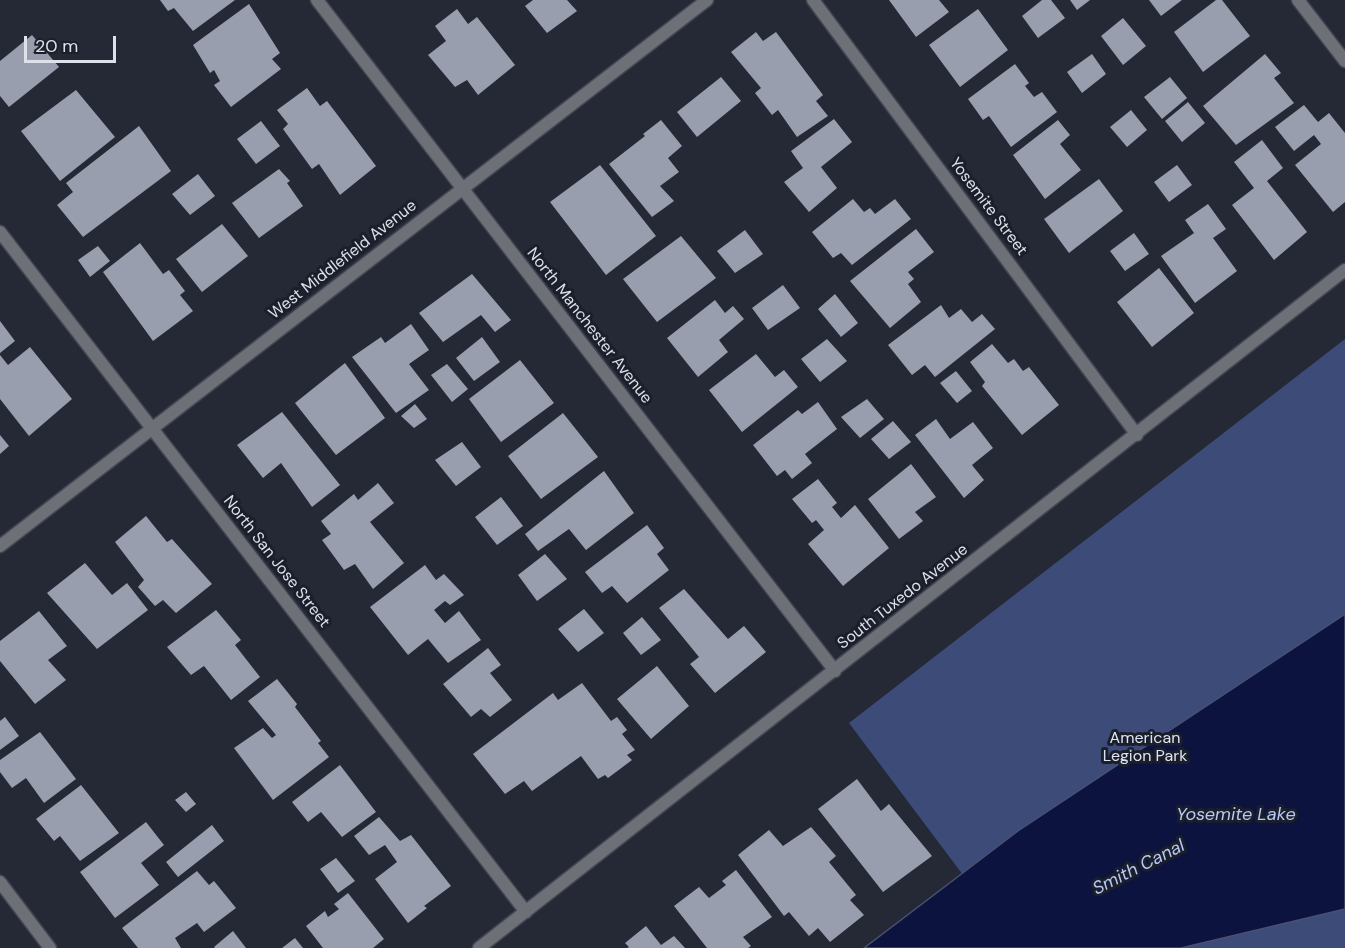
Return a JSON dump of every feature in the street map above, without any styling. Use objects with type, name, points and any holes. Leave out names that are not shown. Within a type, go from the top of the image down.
[{"type":"street","name":"North Manchester Avenue","points":[[317,0],[835,671]]},
{"type":"street","name":"West Middlefield Avenue","points":[[0,546],[707,0]]},
{"type":"street","name":"Yosemite Street","points":[[813,0],[1137,435]]},
{"type":"street","points":[[1298,0],[1345,61]]},
{"type":"street","name":"North San Jose Street","points":[[0,232],[526,912]]},
{"type":"street","name":"South Tuxedo Avenue","points":[[479,948],[1345,270]]},
{"type":"street","points":[[0,882],[50,948]]},
{"type":"green space","name":"American Legion Park","points":[[1345,339],[1345,948],[1045,948],[981,899],[849,723]]},
{"type":"water","name":"Yosemite Lake","points":[[1345,614],[1345,909],[1181,948],[864,948],[1018,831]]},
{"type":"building","points":[[160,0],[235,0],[193,31],[174,8],[168,11]]},
{"type":"building","points":[[533,0],[567,0],[577,11],[547,33],[525,6]]},
{"type":"building","points":[[889,0],[939,0],[949,12],[916,37]]},
{"type":"building","points":[[1042,0],[1051,0],[1065,18],[1038,38],[1022,16]]},
{"type":"building","points":[[1070,0],[1090,0],[1077,10]]},
{"type":"building","points":[[1149,0],[1182,0],[1161,16]]},
{"type":"building","points":[[1216,0],[1222,0],[1250,36],[1203,72],[1174,32]]},
{"type":"building","points":[[249,4],[280,53],[272,59],[281,69],[231,107],[214,85],[220,81],[214,70],[210,73],[193,45]]},
{"type":"building","points":[[457,9],[468,24],[477,17],[515,65],[478,95],[467,80],[455,87],[428,55],[446,41],[435,26]]},
{"type":"building","points":[[978,9],[1008,50],[960,87],[929,45]]},
{"type":"building","points":[[1123,18],[1146,46],[1123,65],[1101,36]]},
{"type":"building","points":[[756,32],[763,41],[776,32],[823,95],[816,101],[828,116],[797,137],[778,110],[772,115],[755,93],[761,88],[731,52]]},
{"type":"building","points":[[32,35],[59,67],[9,107],[0,96],[0,61]]},
{"type":"building","points":[[1092,54],[1106,74],[1082,93],[1067,72]]},
{"type":"building","points":[[1265,54],[1281,73],[1274,78],[1294,103],[1236,145],[1203,106]]},
{"type":"building","points":[[1015,64],[1029,83],[1025,86],[1034,97],[1042,92],[1057,112],[1011,147],[989,116],[983,120],[968,99]]},
{"type":"building","points":[[721,77],[741,101],[697,137],[677,112]]},
{"type":"building","points":[[1170,77],[1187,98],[1162,119],[1144,97]]},
{"type":"building","points":[[307,88],[320,106],[327,101],[376,166],[340,195],[319,164],[312,169],[283,129],[288,124],[277,110]]},
{"type":"building","points":[[76,90],[115,137],[60,181],[21,131]]},
{"type":"building","points":[[1188,102],[1205,123],[1182,142],[1165,121]]},
{"type":"building","points":[[1304,105],[1318,122],[1329,113],[1345,133],[1345,202],[1333,212],[1295,165],[1321,144],[1314,135],[1294,151],[1275,127]]},
{"type":"building","points":[[1131,110],[1147,130],[1127,147],[1110,127]]},
{"type":"building","points":[[834,119],[852,142],[821,167],[837,188],[809,212],[784,182],[803,168],[791,151]]},
{"type":"building","points":[[661,120],[682,146],[668,158],[679,172],[660,186],[674,201],[652,217],[609,164],[645,136],[643,134]]},
{"type":"building","points":[[1058,120],[1070,135],[1060,144],[1081,170],[1045,199],[1013,155]]},
{"type":"building","points":[[261,121],[280,146],[256,164],[237,139]]},
{"type":"building","points":[[139,126],[171,171],[83,237],[57,205],[73,192],[66,183]]},
{"type":"building","points":[[1262,140],[1283,168],[1267,181],[1307,232],[1274,260],[1232,205],[1254,188],[1234,162]]},
{"type":"building","points":[[600,165],[656,236],[606,275],[550,202]]},
{"type":"building","points":[[1177,165],[1192,185],[1169,202],[1154,182]]},
{"type":"building","points":[[279,169],[290,181],[287,183],[303,206],[259,238],[232,203]]},
{"type":"building","points":[[198,174],[215,196],[190,215],[172,194]]},
{"type":"building","points":[[1099,179],[1123,211],[1069,253],[1044,219]]},
{"type":"building","points":[[853,199],[864,212],[870,208],[875,214],[895,199],[911,219],[852,265],[841,253],[833,258],[812,232]]},
{"type":"building","points":[[1208,204],[1226,229],[1213,238],[1237,271],[1195,303],[1161,256],[1194,233],[1185,220]]},
{"type":"building","points":[[222,224],[248,256],[202,292],[176,259]]},
{"type":"building","points":[[916,229],[934,252],[908,272],[914,279],[908,284],[921,302],[890,328],[850,281]]},
{"type":"building","points":[[745,230],[763,254],[735,273],[717,251]]},
{"type":"building","points":[[1134,233],[1149,254],[1125,271],[1110,251]]},
{"type":"building","points":[[681,236],[716,278],[657,322],[623,279]]},
{"type":"building","points":[[140,243],[163,274],[169,270],[185,291],[180,295],[193,311],[153,341],[103,272]]},
{"type":"building","points":[[98,246],[110,261],[90,277],[78,260]]},
{"type":"building","points":[[1159,268],[1194,313],[1152,347],[1117,302]]},
{"type":"building","points":[[472,274],[511,320],[495,332],[481,315],[443,342],[419,313]]},
{"type":"building","points":[[783,285],[800,308],[768,330],[752,308]]},
{"type":"building","points":[[835,294],[858,323],[841,337],[818,309]]},
{"type":"building","points":[[715,300],[725,313],[733,306],[744,319],[719,340],[728,352],[698,377],[667,338]]},
{"type":"building","points":[[941,305],[949,318],[961,309],[972,322],[982,314],[995,329],[935,377],[925,365],[912,375],[888,345]]},
{"type":"building","points":[[0,321],[15,341],[0,353]]},
{"type":"building","points":[[411,324],[429,350],[409,364],[429,390],[396,413],[352,357],[381,337],[385,343]]},
{"type":"building","points":[[482,337],[500,362],[474,381],[456,358]]},
{"type":"building","points":[[827,339],[847,361],[820,382],[801,359]]},
{"type":"building","points":[[992,344],[1008,363],[1014,359],[1023,371],[1029,367],[1059,405],[1022,435],[982,386],[985,382],[970,362]]},
{"type":"building","points":[[30,347],[72,399],[29,436],[0,399],[0,355],[8,365]]},
{"type":"building","points":[[756,354],[775,377],[784,370],[798,387],[742,432],[709,390]]},
{"type":"building","points":[[520,360],[554,403],[501,442],[469,399]]},
{"type":"building","points":[[345,363],[385,418],[336,455],[295,403]]},
{"type":"building","points":[[447,364],[468,389],[452,402],[431,375]]},
{"type":"building","points":[[956,371],[972,391],[957,403],[940,383]]},
{"type":"building","points":[[867,399],[884,419],[860,438],[841,417]]},
{"type":"building","points":[[818,402],[837,429],[805,454],[812,463],[792,479],[785,470],[777,476],[753,445],[798,410],[802,414]]},
{"type":"building","points":[[415,404],[427,419],[414,428],[401,416]]},
{"type":"building","points":[[282,412],[340,485],[312,507],[281,463],[263,478],[237,445]]},
{"type":"building","points":[[563,413],[598,457],[541,499],[508,456]]},
{"type":"building","points":[[936,419],[950,439],[973,422],[993,448],[972,465],[984,480],[964,498],[915,435]]},
{"type":"building","points":[[893,421],[911,442],[889,459],[871,439]]},
{"type":"building","points":[[0,435],[9,446],[0,454]]},
{"type":"building","points":[[462,442],[481,467],[456,486],[435,460]]},
{"type":"building","points":[[911,464],[936,497],[915,512],[923,521],[899,539],[868,499]]},
{"type":"building","points":[[604,471],[634,513],[586,550],[569,529],[538,551],[525,534]]},
{"type":"building","points":[[818,479],[837,503],[832,507],[841,518],[855,505],[889,548],[843,586],[808,544],[824,530],[816,520],[812,523],[792,499]]},
{"type":"building","points":[[378,483],[394,503],[370,522],[404,563],[373,589],[355,564],[344,570],[322,540],[331,534],[321,521],[354,494],[358,500]]},
{"type":"building","points":[[501,497],[523,526],[497,545],[475,517]]},
{"type":"building","points":[[146,516],[167,542],[172,539],[212,584],[176,613],[163,600],[155,606],[138,587],[144,580],[115,542]]},
{"type":"building","points":[[647,525],[664,548],[657,554],[669,570],[627,603],[612,586],[602,593],[585,572]]},
{"type":"building","points":[[545,554],[567,579],[537,601],[518,575]]},
{"type":"building","points":[[85,563],[112,595],[127,583],[148,610],[97,649],[47,593]]},
{"type":"building","points":[[425,565],[436,580],[444,574],[464,595],[450,605],[445,601],[434,610],[445,623],[459,611],[481,640],[448,663],[428,639],[408,655],[370,607]]},
{"type":"building","points":[[684,589],[728,639],[744,626],[766,652],[715,693],[690,664],[699,657],[659,608]]},
{"type":"building","points":[[584,609],[604,633],[578,652],[558,629]]},
{"type":"building","points":[[216,610],[241,640],[235,645],[260,677],[231,700],[204,666],[191,675],[167,647]]},
{"type":"building","points":[[39,611],[67,646],[48,660],[66,680],[35,704],[0,661],[0,641]]},
{"type":"building","points":[[642,617],[661,640],[641,655],[623,633]]},
{"type":"building","points":[[488,648],[501,665],[490,673],[512,700],[490,717],[481,709],[471,717],[443,684]]},
{"type":"building","points":[[657,666],[689,706],[651,739],[617,699]]},
{"type":"building","points":[[277,679],[297,704],[295,707],[321,741],[318,743],[329,757],[273,800],[234,748],[263,728],[272,738],[276,735],[248,701]]},
{"type":"building","points":[[582,683],[611,721],[617,717],[627,730],[622,734],[635,750],[627,755],[632,760],[608,778],[605,775],[598,779],[581,756],[532,791],[524,781],[505,794],[473,754],[553,693],[558,700]]},
{"type":"building","points":[[5,717],[19,736],[0,750],[0,721]]},
{"type":"building","points":[[40,732],[76,779],[44,803],[26,778],[12,788],[0,772],[0,760]]},
{"type":"building","points":[[340,765],[376,812],[342,837],[321,812],[308,822],[292,802]]},
{"type":"building","points":[[857,779],[881,811],[889,804],[932,856],[883,892],[818,809]]},
{"type":"building","points":[[81,785],[119,833],[80,861],[60,836],[54,841],[36,819]]},
{"type":"building","points":[[186,792],[196,804],[186,812],[175,800]]},
{"type":"building","points":[[379,817],[400,841],[411,835],[451,886],[424,906],[427,908],[408,923],[375,879],[397,862],[385,845],[369,855],[354,836]]},
{"type":"building","points":[[146,822],[164,845],[141,863],[159,885],[115,918],[80,872]]},
{"type":"building","points":[[212,825],[224,841],[178,877],[166,862]]},
{"type":"building","points":[[811,827],[836,856],[829,862],[856,895],[850,900],[864,915],[830,942],[818,928],[809,936],[789,912],[784,916],[738,855],[769,830],[783,846]]},
{"type":"building","points":[[336,858],[355,881],[338,893],[320,869]]},
{"type":"building","points":[[736,870],[772,917],[743,937],[751,946],[748,948],[707,948],[674,906],[699,887],[709,898],[726,885],[722,881]]},
{"type":"building","points":[[197,871],[209,885],[214,881],[236,908],[204,932],[197,923],[175,938],[181,948],[138,948],[122,928]]},
{"type":"building","points":[[348,893],[384,939],[373,948],[323,948],[306,926],[325,911],[328,917],[339,909],[334,904]]},
{"type":"building","points":[[646,926],[661,945],[674,936],[685,948],[627,948],[629,947],[625,943]]},
{"type":"building","points":[[233,931],[246,948],[214,947]]},
{"type":"building","points":[[295,938],[303,948],[282,948]]},
{"type":"water label","name":"Smith Canal","points":[[1139,868]]}]
